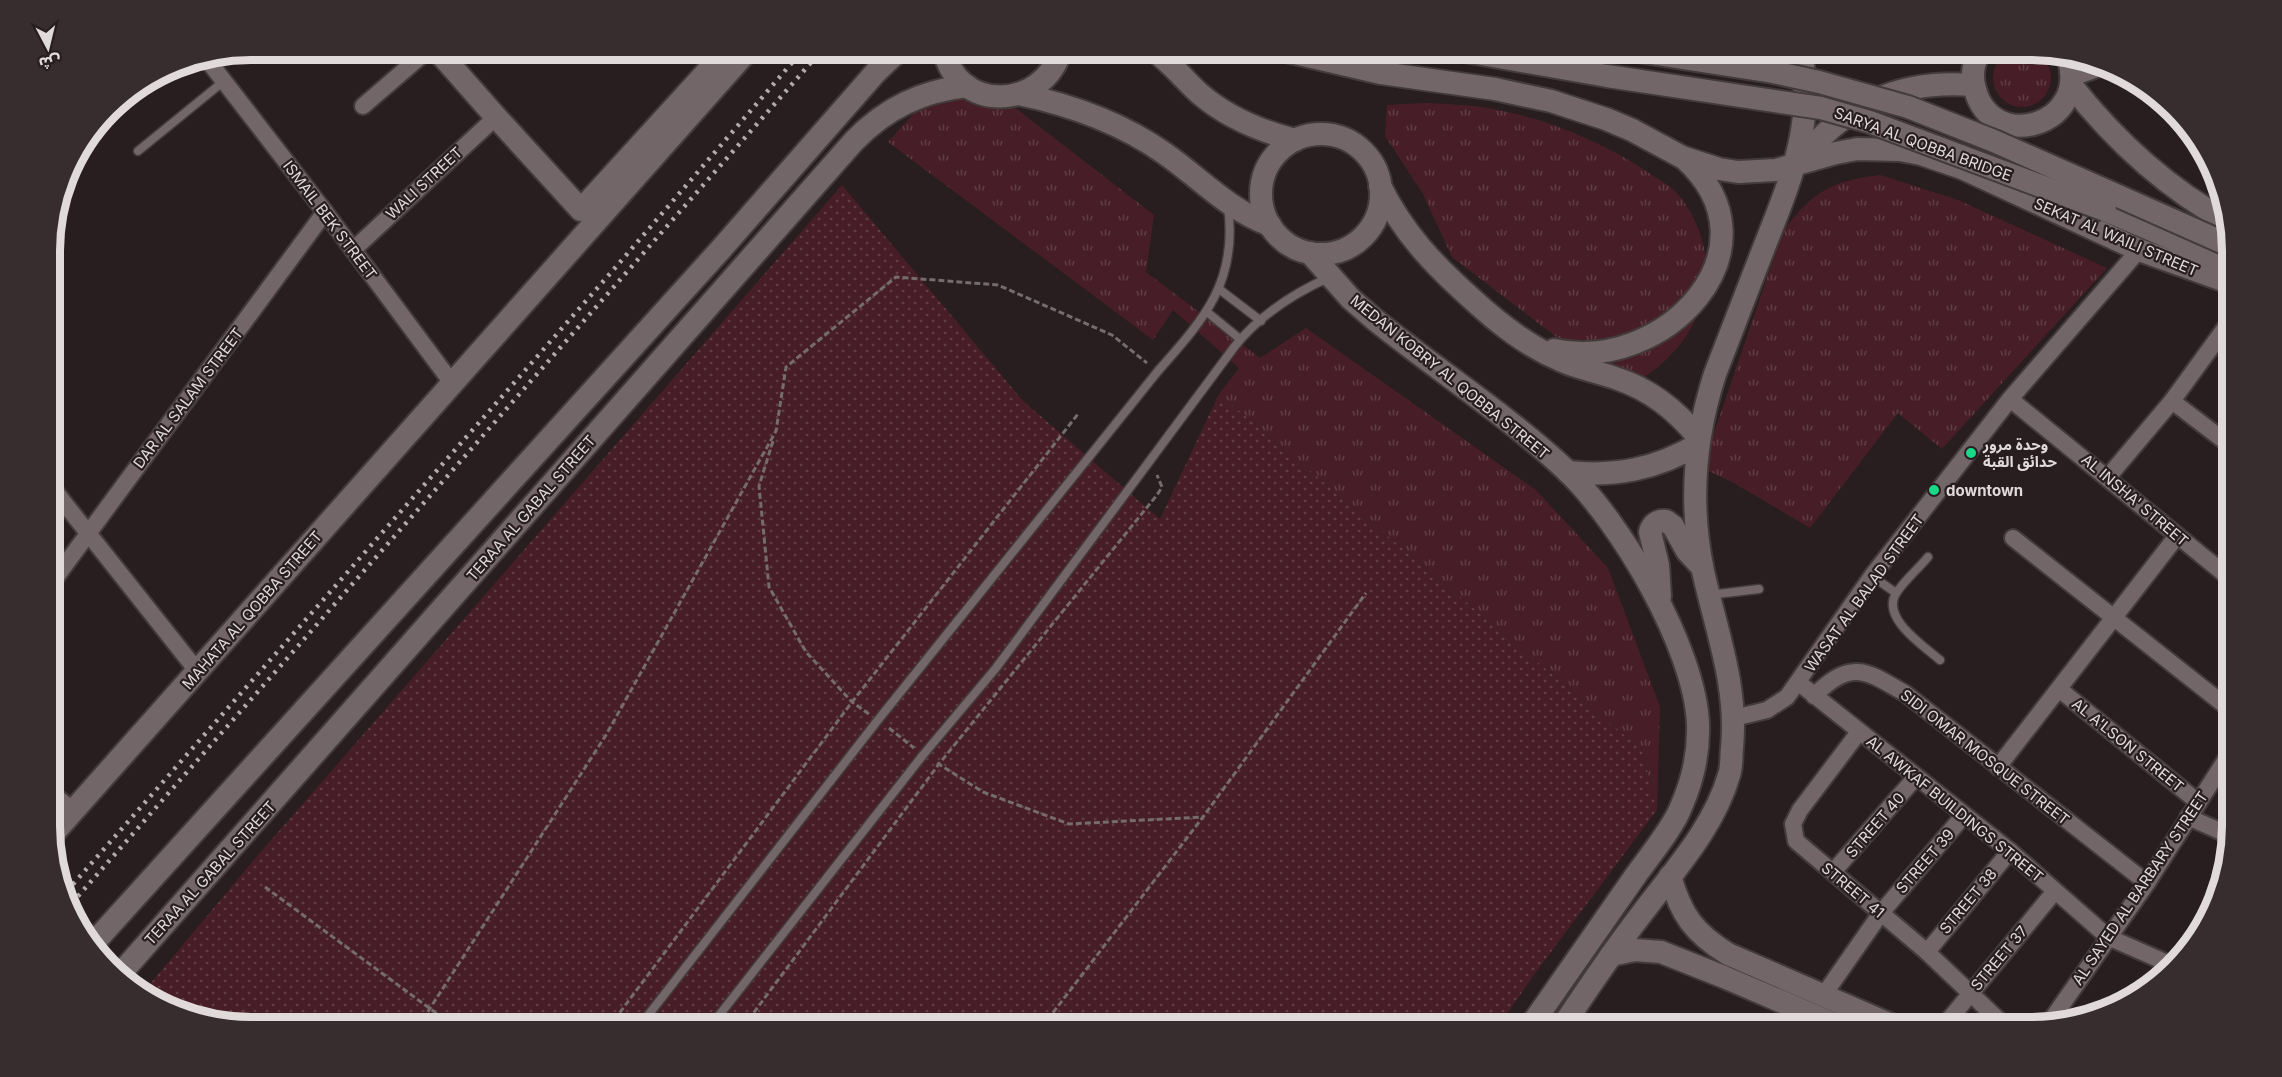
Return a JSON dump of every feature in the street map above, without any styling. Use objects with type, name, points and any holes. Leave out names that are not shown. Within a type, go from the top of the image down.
[{"type":"main road","points":[[446,60],[581,210],[718,60]]},
{"type":"main road","name":"MAHATA AL QOBBA STREET","points":[[60,826],[739,60]]},
{"type":"main road","name":"TERAA AL GABAL STREET","points":[[97,938],[722,248],[889,60]]},
{"type":"main road","points":[[947,60],[967,86],[992,96],[1019,94],[1069,106],[1118,126],[1162,152],[1227,204],[1270,225],[1287,243],[1310,253],[1335,252],[1358,242],[1367,233],[1378,211],[1380,186]]},
{"type":"main road","points":[[1019,94],[1042,82],[1052,72],[1057,60]]},
{"type":"main road","points":[[1165,60],[1218,108],[1255,128],[1295,140]]},
{"type":"main road","points":[[1325,60],[1381,73],[1495,89],[1551,101],[1605,119],[1658,143],[1683,157],[1708,187],[1720,225],[1720,245],[1716,264],[1712,276],[1698,299],[1670,325],[1636,343],[1618,349],[1580,353],[1530,345]]},
{"type":"main road","name":"SARYA AL QOBBA BRIDGE","points":[[1516,60],[1821,108],[1870,122],[2105,210],[2222,260]]},
{"type":"main road","name":"SARYA AL QOBBA BRIDGE","points":[[1693,60],[1785,75],[1852,90],[1908,107],[1994,141],[2221,242]]},
{"type":"main road","points":[[1569,1017],[1611,955],[1685,857],[1718,806],[1730,773],[1734,718],[1724,648],[1703,568],[1694,493],[1698,441],[1714,374],[1795,166],[1806,114],[1805,78],[1802,60]]},
{"type":"main road","points":[[1976,60],[1973,85],[1976,95],[1988,112],[2006,124],[2016,126],[2038,124],[2048,120],[2063,105],[2070,72]]},
{"type":"main road","points":[[2070,72],[2085,68]]},
{"type":"main road","points":[[2070,72],[2106,127],[2136,157],[2186,197],[2218,216]]},
{"type":"main road","points":[[1795,166],[1833,125],[1873,100],[1917,86],[1955,83],[1973,85]]},
{"type":"main road","name":"TERAA AL GABAL STREET","points":[[125,969],[854,141],[891,110],[935,91],[967,86]]},
{"type":"main road","points":[[1270,225],[1261,202],[1263,177],[1275,155],[1295,140],[1319,134],[1338,137],[1355,145],[1372,163],[1380,186],[1400,223],[1426,257],[1492,317],[1530,345],[1562,361],[1617,378],[1654,395],[1670,407],[1698,441]]},
{"type":"main road","name":"SEKAT AL WAILI STREET","points":[[1683,157],[1719,169],[1738,172],[1776,170],[1857,149],[1879,148],[1922,154],[1962,168],[2139,250],[2222,280]]},
{"type":"main road","points":[[722,248],[743,267]]},
{"type":"main road","name":"MEDAN KOBRY AL QOBBA STREET","points":[[1310,253],[1374,319],[1527,437],[1568,472],[1628,548],[1659,603],[1680,651],[1698,721],[1695,767],[1681,810],[1537,1017]]},
{"type":"main road","points":[[1568,472],[1591,474],[1635,471],[1678,456],[1698,441]]},
{"type":"main road","points":[[1659,603],[1658,565],[1650,537],[1654,525],[1662,521],[1670,523],[1687,551],[1703,568]]},
{"type":"main road","points":[[271,746],[299,773]]},
{"type":"main road","points":[[1670,876],[1676,900],[1685,915],[1707,941],[1826,1017]]},
{"type":"main road","points":[[1611,955],[1635,950],[1660,952],[1810,1006],[1855,1017]]},
{"type":"street","points":[[363,106],[416,60]]},
{"type":"street","name":"ISMAIL BEK STREET","points":[[211,65],[353,249],[452,383]]},
{"type":"street","name":"WALI STREET","points":[[353,249],[496,117]]},
{"type":"street","name":"DAR AL SALAM STREET","points":[[60,571],[325,212]]},
{"type":"street","name":"WASAT AL BALAD STREET","points":[[1734,718],[1767,710],[1787,698],[1872,576],[2010,399],[2139,250]]},
{"type":"street","points":[[2108,477],[2172,401],[2222,332]]},
{"type":"street","name":"AL INSHA' STREET","points":[[2010,399],[2222,572]]},
{"type":"street","points":[[2172,401],[2222,439]]},
{"type":"street","points":[[60,499],[198,672]]},
{"type":"street","points":[[1998,767],[2177,536]]},
{"type":"street","points":[[2013,538],[2222,703]]},
{"type":"street","name":"SIDI OMAR MOSQUE STREET","points":[[1814,696],[1827,683],[1845,672],[1863,672],[1878,678],[1906,694],[2147,883]]},
{"type":"street","name":"AL AWKAF BUILDINGS STREET","points":[[1799,683],[2010,851],[2109,938],[2165,962]]},
{"type":"street","name":"AL A'LSON STREET","points":[[2059,688],[2198,802]]},
{"type":"street","name":"STREET 41","points":[[1859,732],[1800,810],[1793,824],[1796,841],[1926,952],[1995,1017]]},
{"type":"street","name":"AL SAYED AL BARBARY STREET","points":[[2055,1015],[2147,883],[2222,765]]},
{"type":"street","name":"STREET 40","points":[[1833,872],[1916,777]]},
{"type":"street","points":[[60,800],[74,811]]},
{"type":"street","name":"STREET 39","points":[[1810,1006],[1881,913],[1964,815]]},
{"type":"street","points":[[2188,817],[2222,832]]},
{"type":"street","name":"STREET 38","points":[[1926,952],[2010,851]]},
{"type":"street","name":"STREET 37","points":[[1951,1017],[2055,891]]},
{"type":"lane","points":[[138,152],[224,81]]},
{"type":"lane","points":[[647,1017],[878,720],[1207,312],[1224,272],[1230,238],[1227,204]]},
{"type":"lane","points":[[718,1017],[923,755],[996,668],[1240,339],[1293,295],[1330,276]]},
{"type":"lane","points":[[1219,288],[1261,321]]},
{"type":"lane","points":[[1207,312],[1240,339]]},
{"type":"lane","points":[[1928,557],[1896,593],[1893,608],[1898,622],[1940,660]]},
{"type":"lane","points":[[1872,576],[1896,593]]},
{"type":"lane","points":[[1709,596],[1759,589]]},
{"type":"path","points":[[425,1017],[606,735],[776,431],[786,367],[896,277],[998,285],[1112,335],[1158,371]]},
{"type":"path","points":[[616,1017],[852,702],[1078,414]]},
{"type":"path","points":[[750,1017],[939,764],[1157,495],[1162,487],[1161,481],[1149,464]]},
{"type":"path","points":[[1050,1017],[1203,817],[1366,593]]},
{"type":"path","points":[[265,886],[440,1017]]},
{"type":"green space","points":[[2000,60],[2044,60],[2050,72],[2049,89],[2033,105],[2022,107],[2011,105],[1995,89],[1994,72]]},
{"type":"green space","points":[[936,89],[996,93],[1154,215],[1146,272],[1260,358],[1306,328],[1536,490],[1608,568],[1660,707],[1657,810],[1642,750],[1219,394],[1239,368],[1173,310],[1153,340],[888,142]]},
{"type":"green space","points":[[1426,103],[1493,109],[1541,121],[1615,152],[1675,191],[1691,212],[1697,225],[1705,252],[1707,279],[1701,306],[1690,330],[1665,361],[1643,378],[1602,372],[1452,257],[1423,194],[1385,136],[1387,105]]},
{"type":"green space","points":[[1880,175],[1958,200],[2107,268],[1942,449],[1898,413],[1810,528],[1734,483],[1702,468],[1783,231],[1804,207],[1824,191],[1848,181]]},
{"type":"green space","points":[[842,185],[1023,401],[1160,519],[1219,394],[1642,750],[1657,810],[1505,1017],[251,1017],[202,1010],[178,1002],[148,986],[253,861]]},
{"type":"railway","points":[[71,887],[615,268],[794,60]]},
{"type":"railway","points":[[75,899],[813,60]]},
{"type":"place","name":"وحدة مرور حدائق القبة","points":[[1971,453]]},
{"type":"place","name":"downtown","points":[[1934,490]]}]
